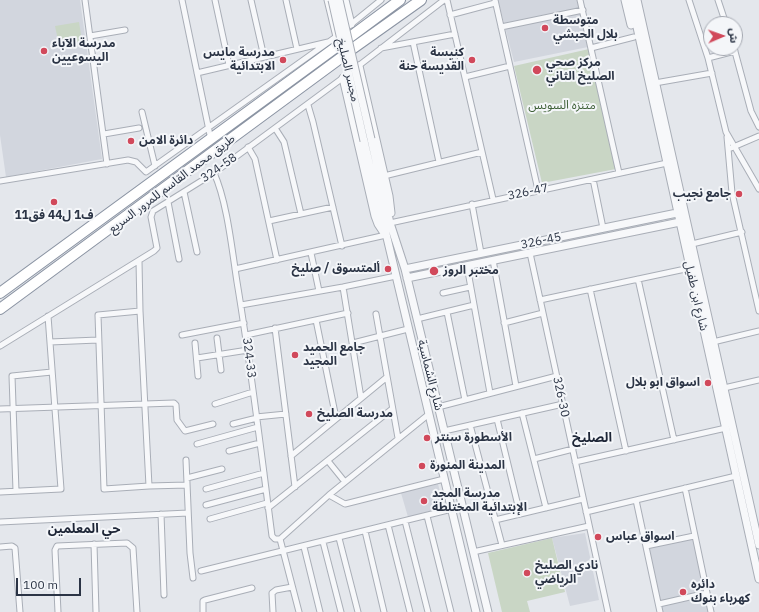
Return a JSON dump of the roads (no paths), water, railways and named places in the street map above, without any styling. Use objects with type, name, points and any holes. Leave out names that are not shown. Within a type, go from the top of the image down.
[{"type":"highway","points":[[349,29],[400,0]]},
{"type":"highway","points":[[352,49],[421,0]]},
{"type":"highway","name":"طريق محمد القاسم للمرور السريع","points":[[0,293],[211,140],[336,40]]},
{"type":"highway","name":"طريق محمد القاسم للمرور السريع","points":[[0,309],[342,57]]},
{"type":"street","points":[[85,0],[107,164]]},
{"type":"street","points":[[182,0],[211,140]]},
{"type":"street","points":[[215,0],[229,66]]},
{"type":"street","points":[[251,0],[264,57]]},
{"type":"street","points":[[286,0],[297,49]]},
{"type":"street","points":[[327,0],[336,40]]},
{"type":"street","name":"مجسر الصليخ","points":[[332,0],[368,140]]},
{"type":"street","name":"مجسر الصليخ","points":[[339,0],[368,140]]},
{"type":"street","points":[[345,0],[349,29]]},
{"type":"street","points":[[349,29],[380,0]]},
{"type":"street","points":[[390,223],[390,203],[358,66],[444,0]]},
{"type":"street","points":[[447,0],[493,199]]},
{"type":"street","points":[[580,0],[619,173]]},
{"type":"street","points":[[625,0],[634,37],[652,84]]},
{"type":"street","points":[[631,0],[636,12]]},
{"type":"street","points":[[636,12],[637,0]]},
{"type":"street","points":[[642,0],[654,57],[652,84]]},
{"type":"street","points":[[688,0],[708,58],[726,132],[729,150],[732,193],[759,311]]},
{"type":"street","points":[[718,0],[723,16]]},
{"type":"street","points":[[450,15],[495,1],[538,190]]},
{"type":"street","points":[[501,27],[583,10]]},
{"type":"street","name":"شارع ابن طفيل","points":[[636,12],[652,84],[692,244],[724,388],[726,428],[759,578]]},
{"type":"street","points":[[90,36],[125,30]]},
{"type":"street","points":[[380,48],[455,34]]},
{"type":"street","points":[[591,48],[634,37]]},
{"type":"street","points":[[197,73],[336,40]]},
{"type":"street","points":[[0,181],[132,161],[146,172],[336,40]]},
{"type":"street","points":[[413,42],[439,162]]},
{"type":"street","points":[[708,58],[714,56]]},
{"type":"street","points":[[737,56],[751,111],[759,127]]},
{"type":"street","points":[[465,77],[510,66]]},
{"type":"street","points":[[652,84],[712,73]]},
{"type":"street","points":[[235,269],[386,235],[380,228],[375,216],[345,76]]},
{"type":"street","name":"324-58","points":[[0,346],[139,261],[157,248],[151,217],[153,212],[214,172],[308,105],[345,76]]},
{"type":"street","name":"شارع ابن طفيل","points":[[652,84],[667,163],[690,268],[759,545]]},
{"type":"street","points":[[308,105],[342,246]]},
{"type":"street","points":[[142,112],[155,166]]},
{"type":"street","points":[[104,134],[139,128]]},
{"type":"street","points":[[275,128],[284,142],[301,214]]},
{"type":"street","points":[[726,132],[759,189]]},
{"type":"street","points":[[729,150],[759,136]]},
{"type":"street","name":"شارع الشماسية","points":[[368,140],[390,223],[405,269],[488,612]]},
{"type":"street","name":"شارع الشماسية","points":[[368,140],[386,235],[476,612]]},
{"type":"street","points":[[248,147],[255,159],[277,260]]},
{"type":"street","points":[[384,176],[482,152]]},
{"type":"street","name":"326-47","points":[[390,223],[493,199],[667,163]]},
{"type":"street","name":"324-33","points":[[214,172],[219,185],[246,335],[272,536],[275,539],[280,539]]},
{"type":"street","points":[[593,179],[603,228]]},
{"type":"street","points":[[184,192],[197,252]]},
{"type":"street","points":[[168,202],[179,259]]},
{"type":"street","points":[[472,204],[481,253]]},
{"type":"street","points":[[269,221],[333,207]]},
{"type":"street","name":"326-45","points":[[405,269],[678,213]]},
{"type":"street","points":[[670,214],[672,224]]},
{"type":"street","name":"326-45","points":[[407,278],[680,222]]},
{"type":"street","points":[[692,244],[742,232]]},
{"type":"street","points":[[311,253],[319,291]]},
{"type":"street","name":"326-30","points":[[530,253],[608,612]]},
{"type":"street","points":[[493,260],[516,386]]},
{"type":"street","points":[[139,261],[140,311],[149,486]]},
{"type":"street","points":[[466,266],[490,393]]},
{"type":"street","points":[[540,300],[690,268]]},
{"type":"street","points":[[241,305],[396,276]]},
{"type":"street","points":[[638,279],[674,440]]},
{"type":"street","points":[[753,283],[759,281]]},
{"type":"street","points":[[343,287],[361,398]]},
{"type":"street","points":[[443,293],[470,287]]},
{"type":"street","points":[[590,289],[626,451]]},
{"type":"street","points":[[417,319],[474,305]]},
{"type":"street","points":[[140,311],[98,315],[104,489],[187,484]]},
{"type":"street","points":[[447,312],[465,400]]},
{"type":"street","points":[[246,335],[348,313]]},
{"type":"street","points":[[504,323],[543,313]]},
{"type":"street","points":[[376,314],[398,438]]},
{"type":"street","points":[[0,492],[61,489],[48,316]]},
{"type":"street","points":[[316,320],[336,418]]},
{"type":"street","points":[[182,335],[244,323]]},
{"type":"street","points":[[275,328],[295,487]]},
{"type":"street","points":[[353,343],[408,329]]},
{"type":"street","points":[[714,342],[759,331]]},
{"type":"street","points":[[217,338],[221,370]]},
{"type":"street","points":[[50,342],[98,340]]},
{"type":"street","points":[[196,343],[198,376]]},
{"type":"street","points":[[197,358],[248,350]]},
{"type":"street","points":[[16,491],[12,376],[52,372]]},
{"type":"street","points":[[291,456],[388,376]]},
{"type":"street","points":[[438,407],[556,376]]},
{"type":"street","points":[[724,388],[759,380]]},
{"type":"street","points":[[215,404],[253,392]]},
{"type":"street","points":[[0,409],[174,403],[176,405],[177,420],[184,431],[213,424]]},
{"type":"street","points":[[444,431],[562,404]]},
{"type":"street","points":[[210,519],[268,506],[295,487],[392,410]]},
{"type":"street","points":[[522,413],[546,508]]},
{"type":"street","points":[[233,424],[256,418],[286,414]]},
{"type":"street","points":[[299,612],[280,539],[345,482],[429,414]]},
{"type":"street","points":[[497,419],[520,514]]},
{"type":"street","points":[[470,425],[502,545]]},
{"type":"street","points":[[197,444],[258,427]]},
{"type":"street","points":[[575,462],[726,428]]},
{"type":"street","points":[[229,451],[260,443]]},
{"type":"street","points":[[534,459],[573,450]]},
{"type":"street","points":[[438,453],[449,451]]},
{"type":"street","points":[[186,460],[193,578]]},
{"type":"street","points":[[328,461],[345,482]]},
{"type":"street","points":[[187,478],[222,469]]},
{"type":"street","points":[[206,489],[264,473]]},
{"type":"street","points":[[586,512],[736,476]]},
{"type":"street","points":[[330,495],[345,504],[444,479]]},
{"type":"street","points":[[685,488],[711,612]]},
{"type":"street","points":[[206,505],[266,489]]},
{"type":"street","points":[[495,520],[583,499]]},
{"type":"street","points":[[636,500],[660,612]]},
{"type":"street","points":[[201,571],[284,552],[452,509]]},
{"type":"street","points":[[0,522],[188,513]]},
{"type":"street","points":[[161,514],[164,595]]},
{"type":"street","points":[[427,516],[451,612]]},
{"type":"street","points":[[405,521],[428,612]]},
{"type":"street","points":[[388,526],[410,612]]},
{"type":"street","points":[[473,552],[589,526]]},
{"type":"street","points":[[365,531],[384,612]]},
{"type":"street","points":[[646,546],[694,536]]},
{"type":"street","points":[[339,538],[358,612]]},
{"type":"street","points":[[323,542],[341,612]]},
{"type":"street","points":[[58,612],[55,550],[57,546],[94,544],[131,544],[133,548],[137,612]]},
{"type":"street","points":[[94,544],[96,612]]},
{"type":"street","points":[[0,547],[12,546],[15,548],[20,612]]},
{"type":"street","points":[[304,547],[320,612]]},
{"type":"street","points":[[273,612],[272,593],[276,590],[292,587]]},
{"type":"street","points":[[203,612],[203,601],[205,600],[252,588]]},
{"type":"street","points":[[659,604],[707,593]]},
{"type":"place","name":"متوسطة بلال الحبشي","points":[[545,28]]},
{"type":"place","name":"مدرسة الآباء اليسوعيين","points":[[44,51]]},
{"type":"place","name":"مدرسة مايس الابتدائية","points":[[283,60]]},
{"type":"place","name":"كنيسة القديسة حنة","points":[[472,60]]},
{"type":"place","name":"مركز صحي الصليخ الثاني","points":[[537,70]]},
{"type":"place","name":"دائرة الامن","points":[[131,141]]},
{"type":"place","name":"جامع نجيب","points":[[739,194]]},
{"type":"place","name":"ف1 ل44 فق11","points":[[54,202]]},
{"type":"place","name":"ألمتسوق / صليخ","points":[[388,269]]},
{"type":"place","name":"مختبر الروز","points":[[434,271]]},
{"type":"place","name":"جامع الحميد المجيد","points":[[295,355]]},
{"type":"place","name":"اسواق ابو بلال","points":[[708,383]]},
{"type":"place","name":"مدرسة الصليخ","points":[[309,414]]},
{"type":"place","name":"الأسطورة سنتر","points":[[427,438]]},
{"type":"place","name":"المدينة المنورة","points":[[422,466]]},
{"type":"place","name":"مدرسة المجد الإبتدائية المختلطة","points":[[424,501]]},
{"type":"place","name":"اسواق عباس","points":[[598,537]]},
{"type":"place","name":"نادي الصليخ الرياضي","points":[[527,573]]},
{"type":"place","name":"دائره كهرباء بنوك","points":[[683,592]]},
{"type":"district","name":"الصليخ","points":[[592,438]]},
{"type":"district","name":"حي المعلمين","points":[[84,529]]},
{"type":"park label","name":"متنزه السويس","points":[[562,106]]}]
